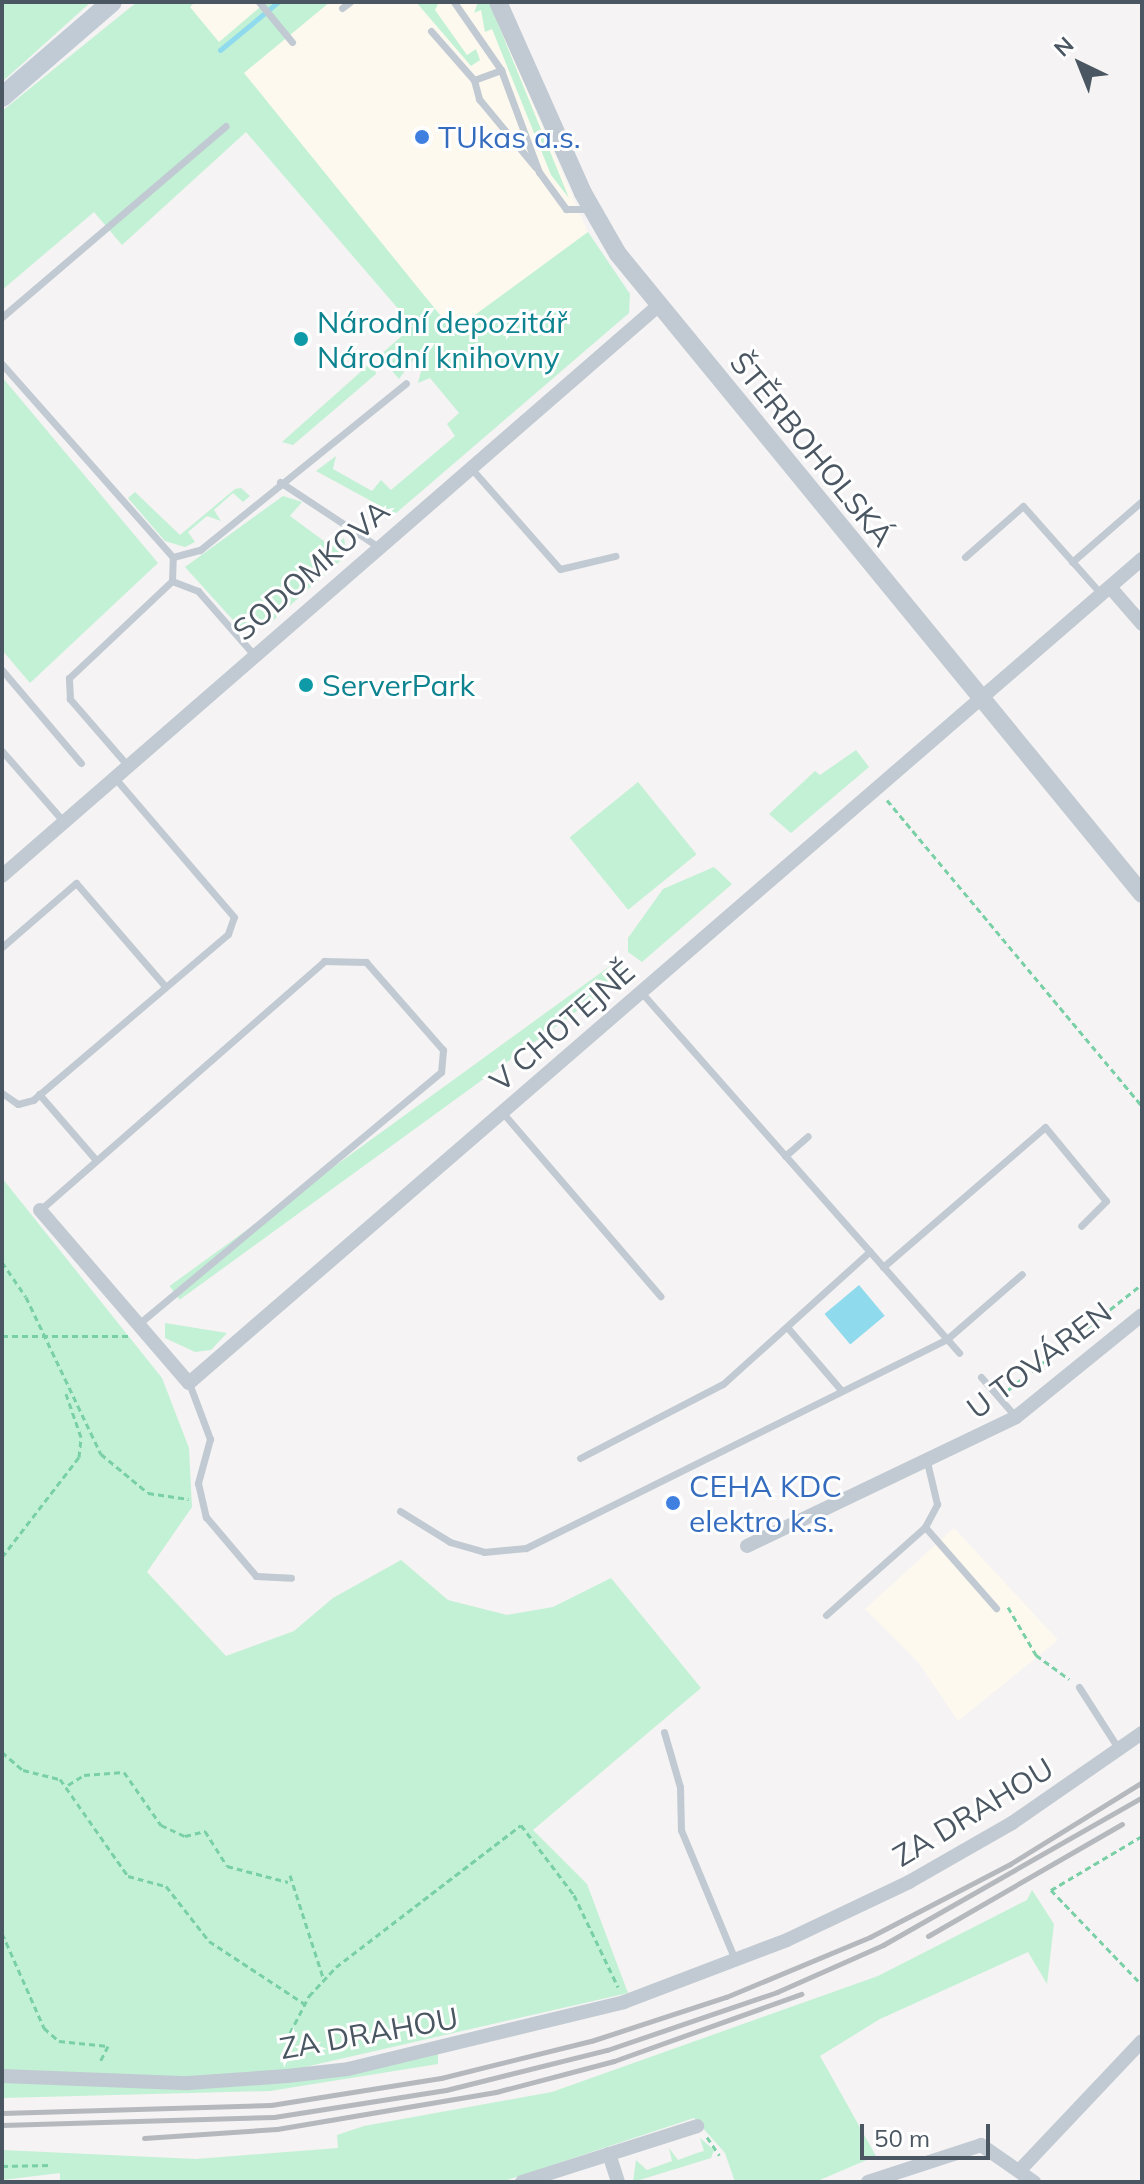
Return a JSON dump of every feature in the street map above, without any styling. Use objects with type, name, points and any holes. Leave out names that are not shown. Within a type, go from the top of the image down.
[{"type":"main road","points":[[2,97],[112,2]]},
{"type":"street","name":"ŠTĚRBOHOLSKÁ","points":[[498,2],[590,209],[658,306],[1142,894]]},
{"type":"street","name":"SODOMKOVA","points":[[2,876],[377,546],[658,306]]},
{"type":"street","name":"V CHOTEJNĚ","points":[[189,1383],[1142,559]]},
{"type":"street","points":[[1106,590],[1142,624]]},
{"type":"street","points":[[40,1210],[189,1383]]},
{"type":"street","name":"U TOVÁREN","points":[[747,1546],[1016,1417],[1142,1315]]},
{"type":"street","name":"ZA DRAHOU","points":[[2,2076],[92,2076],[188,2083],[348,2069],[624,2002],[735,1960],[949,1860],[1142,1733]]},
{"type":"street","points":[[1021,2169],[1142,2041]]},
{"type":"street","points":[[522,2182],[609,2154],[701,2130]]},
{"type":"street","points":[[868,2182],[981,2145],[1021,2169],[1034,2182]]},
{"type":"street","points":[[609,2154],[618,2182]]},
{"type":"lane","points":[[342,8],[350,2]]},
{"type":"lane","points":[[454,2],[501,70],[539,172]]},
{"type":"lane","points":[[260,4],[292,42]]},
{"type":"lane","points":[[431,31],[474,80],[479,99],[566,209],[590,209]]},
{"type":"lane","points":[[474,80],[501,70]]},
{"type":"lane","points":[[2,317],[226,126]]},
{"type":"lane","points":[[2,364],[173,557],[172,581],[69,678],[70,699],[128,766]]},
{"type":"lane","points":[[173,557],[200,550],[280,482],[308,467],[406,383]]},
{"type":"lane","points":[[470,467],[560,569],[615,556]]},
{"type":"lane","points":[[280,482],[377,546]]},
{"type":"lane","points":[[1072,562],[1142,501]]},
{"type":"lane","points":[[965,557],[1023,506],[1072,562],[1106,590]]},
{"type":"lane","points":[[172,581],[198,591],[254,655]]},
{"type":"lane","points":[[2,670],[81,763]]},
{"type":"lane","points":[[2,751],[64,822]]},
{"type":"lane","points":[[2,1093],[18,1104],[39,1094],[228,934],[234,917],[115,777]]},
{"type":"lane","points":[[2,947],[76,883],[165,986]]},
{"type":"lane","points":[[40,1210],[324,961],[366,962],[443,1050],[441,1072],[143,1330]]},
{"type":"lane","points":[[641,992],[959,1353]]},
{"type":"lane","points":[[39,1094],[96,1160]]},
{"type":"lane","points":[[502,1112],[660,1296]]},
{"type":"lane","points":[[883,1267],[1045,1127],[1106,1201],[1081,1226]]},
{"type":"lane","points":[[785,1156],[808,1136]]},
{"type":"lane","points":[[580,1458],[708,1394],[870,1251]]},
{"type":"lane","points":[[400,1511],[450,1542],[484,1552],[526,1548],[947,1339],[1022,1274]]},
{"type":"lane","points":[[787,1327],[841,1390]]},
{"type":"lane","points":[[981,1377],[1016,1417]]},
{"type":"lane","points":[[189,1383],[210,1439],[200,1493],[206,1517],[256,1576],[291,1578]]},
{"type":"lane","points":[[826,1615],[925,1527],[937,1504],[927,1462]]},
{"type":"lane","points":[[925,1527],[996,1608]]},
{"type":"lane","points":[[1079,1687],[1119,1750]]},
{"type":"lane","points":[[664,1732],[680,1787],[681,1830],[735,1960]]},
{"type":"path","points":[[877,788],[1142,1106]]},
{"type":"path","points":[[2,1262],[46,1337],[81,1437],[79,1457],[2,1557]]},
{"type":"path","points":[[999,1384],[1021,1386],[1142,1284]]},
{"type":"path","points":[[2,1336],[46,1337],[143,1330]]},
{"type":"path","points":[[62,1384],[101,1454],[148,1493],[183,1502],[200,1493]]},
{"type":"path","points":[[2,1752],[17,1767],[68,1785],[128,1876],[166,1886],[209,1941],[305,2004]]},
{"type":"path","points":[[68,1785],[84,1775],[124,1772],[161,1825],[185,1836],[205,1831],[227,1866],[288,1882]]},
{"type":"path","points":[[287,2076],[290,2033],[305,2004],[324,1980],[521,1825],[600,1939],[624,2002]]},
{"type":"path","points":[[1142,1836],[1051,1890],[1142,1985]]},
{"type":"path","points":[[1129,1837],[1131,1844]]},
{"type":"path","points":[[290,1875],[288,1882],[324,1980]]},
{"type":"path","points":[[2,1933],[44,2028],[59,2041],[108,2046],[92,2076]]},
{"type":"path","points":[[701,2130],[719,2155]]},
{"type":"path","points":[[2,2166],[51,2165]]},
{"type":"shaded area","name":"TUkas a.s.","points":[[195,2],[489,2],[588,232],[454,332],[189,7]]},
{"type":"shaded area","points":[[954,1528],[1058,1640],[958,1721],[918,1662],[865,1609]]},
{"type":"green space","points":[[2,2],[91,2],[2,82]]},
{"type":"green space","points":[[137,2],[195,2],[190,7],[219,42],[266,2],[330,2],[244,73],[453,331],[588,232],[630,294],[629,313],[395,514],[316,471],[336,456],[333,469],[372,491],[381,480],[391,490],[455,436],[447,424],[459,413],[430,378],[418,383],[425,356],[418,353],[399,379],[379,356],[413,326],[246,132],[122,245],[94,212],[2,290],[2,111]]},
{"type":"green space","points":[[416,2],[439,2],[435,10],[467,55],[476,49],[480,60],[471,66]]},
{"type":"green space","points":[[478,2],[489,2],[569,198],[551,175],[492,29],[485,32],[481,10],[474,13]]},
{"type":"green space","points":[[374,360],[376,374],[293,445],[282,442]]},
{"type":"green space","points":[[2,377],[158,563],[30,683],[2,650]]},
{"type":"green space","points":[[241,488],[250,496],[243,502],[233,493],[214,510],[221,521],[207,516],[188,532],[195,542],[185,547],[165,541],[128,498],[135,492],[180,535],[235,489]]},
{"type":"green space","points":[[283,496],[302,502],[290,516],[332,547],[344,538],[347,555],[269,624],[242,630],[185,567]]},
{"type":"green space","points":[[856,750],[869,767],[791,833],[769,814],[815,771],[820,775]]},
{"type":"green space","points":[[638,782],[697,854],[628,910],[570,837]]},
{"type":"green space","points":[[714,867],[732,884],[642,962],[628,952],[628,938],[663,889]]},
{"type":"green space","points":[[617,961],[627,975],[180,1300],[170,1286]]},
{"type":"green space","points":[[2,1178],[162,1378],[189,1448],[192,1507],[147,1572],[226,1656],[294,1631],[333,1598],[401,1560],[448,1600],[507,1615],[553,1607],[611,1578],[701,1688],[533,1830],[587,1884],[628,1993],[292,2070],[188,2078],[2,2070]]},
{"type":"green space","points":[[165,1323],[227,1333],[211,1350],[195,1352],[165,1338]]},
{"type":"green space","points":[[1032,1890],[1054,1924],[1047,1984],[1028,1952],[880,2019],[820,2056],[876,2156],[815,2182],[735,2182],[725,2153],[694,2118],[501,2182],[60,2182],[60,2173],[2,2180],[2,2150],[196,2159],[338,2148],[337,2135],[364,2126],[552,2092],[878,1976],[1027,1900]]},
{"type":"green space","points":[[438,2053],[438,2064],[270,2091],[2,2098],[2,2080],[159,2086]]},
{"type":"green space","points":[[700,2138],[714,2150],[711,2158],[633,2182],[636,2160],[647,2170],[672,2161],[669,2148],[678,2160],[704,2151]]},
{"type":"water","points":[[859,1285],[885,1316],[850,1345],[825,1314]]},
{"type":"waterway","points":[[220,50],[278,2]]},
{"type":"railway","points":[[2,2113],[271,2105],[441,2078],[591,2041],[726,1997],[870,1937],[1010,1864],[1142,1782]]},
{"type":"railway","points":[[2,2125],[274,2117],[446,2090],[607,2050],[777,1992],[883,1945],[1142,1797]]},
{"type":"railway","points":[[928,1936],[1122,1824]]},
{"type":"railway","points":[[144,2138],[277,2129],[496,2092],[614,2061],[801,1994]]},
{"type":"place","name":"TUkas a.s.","points":[[422,137]]},
{"type":"place","name":"Národní depozitář Národní knihovny","points":[[301,339]]},
{"type":"place","name":"ServerPark","points":[[306,685]]},
{"type":"place","name":"CEHA KDC elektro k.s.","points":[[673,1503]]}]
